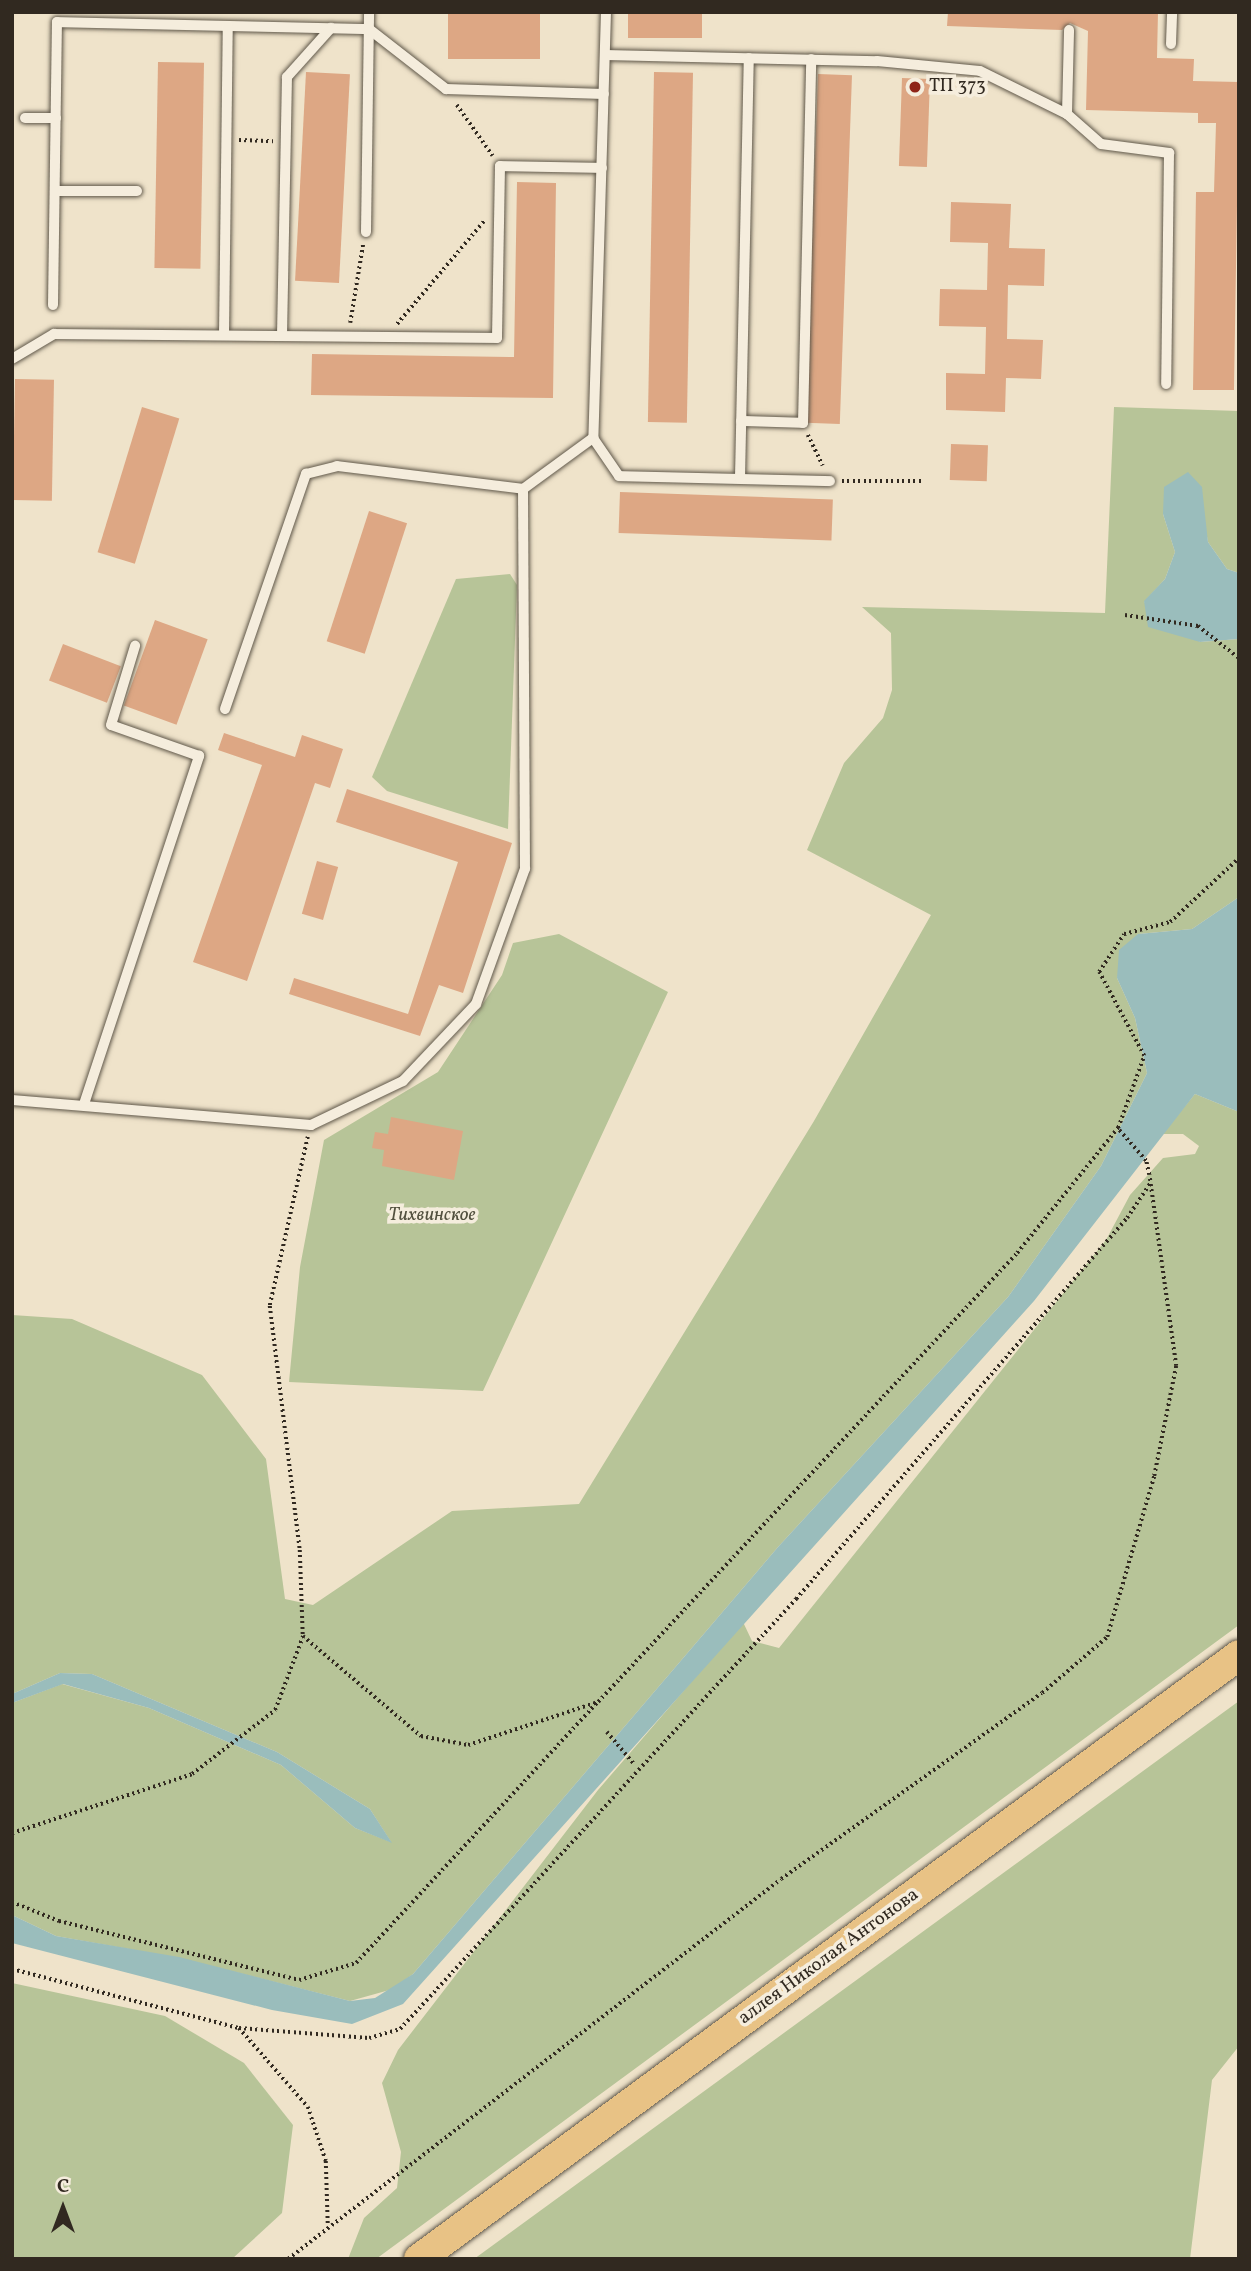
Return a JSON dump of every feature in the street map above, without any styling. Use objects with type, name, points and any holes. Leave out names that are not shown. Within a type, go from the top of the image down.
[{"type":"main road","name":"аллея Николая Антонова","points":[[419,2259],[1239,1655]]},
{"type":"lane","points":[[366,232],[369,12]]},
{"type":"lane","points":[[606,12],[593,438],[619,476],[830,481]]},
{"type":"lane","points":[[1171,44],[1172,12]]},
{"type":"lane","points":[[53,305],[57,22],[369,29],[446,89],[604,94]]},
{"type":"lane","points":[[224,335],[228,26]]},
{"type":"lane","points":[[282,336],[286,77],[331,28]]},
{"type":"lane","points":[[1067,114],[1069,30]]},
{"type":"lane","points":[[605,55],[811,59],[980,71],[1067,114],[1101,144],[1169,153],[1166,384]]},
{"type":"lane","points":[[740,478],[749,58]]},
{"type":"lane","points":[[741,421],[803,424],[811,59]]},
{"type":"lane","points":[[25,118],[56,118]]},
{"type":"lane","points":[[12,359],[54,329],[224,335],[497,338],[500,166],[602,168]]},
{"type":"lane","points":[[55,191],[137,191]]},
{"type":"lane","points":[[225,709],[306,474],[337,466],[523,489],[593,438]]},
{"type":"lane","points":[[12,1100],[311,1125],[403,1082],[476,1004],[525,869],[523,489]]},
{"type":"lane","points":[[84,1104],[199,756],[111,726],[135,646]]},
{"type":"path","points":[[446,89],[500,166]]},
{"type":"path","points":[[227,140],[285,141]]},
{"type":"path","points":[[386,337],[499,203]]},
{"type":"path","points":[[347,337],[366,232]]},
{"type":"path","points":[[803,424],[830,481],[921,481]]},
{"type":"path","points":[[1125,615],[1198,626],[1239,658]]},
{"type":"path","points":[[12,1902],[59,1921],[299,1980],[356,1963],[1017,1253],[1118,1128],[1144,1056],[1099,972],[1124,934],[1170,922],[1239,858]]},
{"type":"path","points":[[12,1833],[192,1774],[275,1710],[303,1636],[300,1550],[270,1306],[311,1125]]},
{"type":"path","points":[[288,2259],[780,1879],[1042,1693],[1107,1637],[1154,1476],[1176,1366],[1146,1161],[1118,1128]]},
{"type":"path","points":[[12,1969],[239,2028],[369,2038],[400,2029],[636,1766],[796,1599],[1127,1218],[1151,1182]]},
{"type":"path","points":[[303,1636],[421,1736],[468,1745],[598,1702]]},
{"type":"path","points":[[607,1732],[636,1766]]},
{"type":"path","points":[[239,2028],[307,2107],[326,2161],[328,2227]]},
{"type":"green space","points":[[1114,407],[1239,411],[1239,573],[1227,569],[1208,542],[1203,515],[1163,514],[1175,552],[1165,579],[1144,602],[1200,642],[1239,639],[1239,897],[1192,929],[1138,934],[1117,978],[1135,1018],[1147,1073],[1101,1166],[1008,1297],[778,1547],[413,1974],[393,1989],[350,2001],[179,1958],[56,1936],[12,1915],[12,1703],[62,1684],[149,1708],[281,1765],[355,1828],[391,1842],[370,1809],[277,1752],[92,1674],[60,1673],[12,1694],[12,1315],[72,1319],[202,1375],[266,1459],[285,1599],[313,1605],[452,1511],[579,1504],[814,1121],[931,915],[807,850],[844,763],[883,718],[892,690],[891,633],[862,607],[1105,613]]},
{"type":"green space","points":[[510,574],[517,585],[508,829],[387,791],[372,777],[456,579]]},
{"type":"green space","name":"Тихвинское","points":[[559,934],[668,992],[483,1391],[289,1382],[300,1267],[324,1140],[438,1072],[502,975],[513,943]]},
{"type":"green space","points":[[1195,1094],[1239,1112],[1239,1625],[376,2259],[348,2259],[364,2218],[397,2188],[401,2152],[382,2083],[398,2050],[598,1790],[743,1622],[752,1641],[779,1648],[1106,1240],[1130,1195],[1163,1158],[1195,1154],[1199,1146],[1183,1134],[1162,1134]]},
{"type":"green space","points":[[1239,1701],[1239,2046],[1212,2080],[1190,2259],[474,2259]]},
{"type":"green space","points":[[12,1983],[165,2016],[244,2063],[293,2125],[282,2213],[232,2259],[12,2259]]},
{"type":"water","points":[[1188,472],[1202,487],[1208,542],[1227,569],[1239,573],[1239,639],[1200,642],[1148,627],[1144,601],[1165,579],[1175,552],[1163,514],[1164,487]]},
{"type":"water","points":[[1239,897],[1239,1112],[1195,1094],[1034,1301],[403,2004],[352,2024],[272,2010],[12,1943],[12,1915],[56,1936],[179,1957],[350,2001],[375,1998],[413,1974],[778,1547],[1008,1297],[1101,1166],[1147,1073],[1135,1018],[1117,978],[1119,950],[1138,934],[1192,929]]},
{"type":"water","points":[[60,1673],[92,1674],[277,1752],[370,1809],[392,1843],[355,1828],[281,1765],[149,1708],[63,1684],[12,1703],[12,1694]]},
{"type":"building","points":[[448,12],[540,12],[540,59],[448,59]]},
{"type":"building","points":[[628,12],[702,12],[702,38],[628,38]]},
{"type":"building","points":[[948,12],[1158,12],[1157,58],[1194,59],[1193,81],[1239,82],[1234,390],[1193,390],[1196,192],[1214,192],[1216,123],[1198,123],[1198,113],[1086,110],[1088,31],[1070,23],[1062,30],[947,26]]},
{"type":"building","points":[[158,62],[204,63],[200,269],[154,268]]},
{"type":"building","points":[[306,72],[350,74],[339,283],[295,281]]},
{"type":"building","points":[[654,72],[693,73],[687,423],[648,422]]},
{"type":"building","points":[[818,74],[852,75],[840,424],[806,423]]},
{"type":"building","points":[[902,78],[930,79],[927,167],[899,166]]},
{"type":"building","points":[[517,182],[556,183],[553,398],[311,395],[312,354],[514,357]]},
{"type":"building","points":[[951,202],[1011,204],[1009,248],[1045,249],[1044,286],[1008,285],[1007,339],[1043,340],[1041,379],[1006,378],[1005,412],[946,410],[946,373],[985,374],[986,327],[939,326],[940,289],[987,290],[988,243],[950,242]]},
{"type":"building","points":[[15,379],[54,380],[52,501],[13,500]]},
{"type":"building","points":[[142,407],[179,418],[135,564],[98,552]]},
{"type":"building","points":[[951,444],[988,445],[987,481],[950,480]]},
{"type":"building","points":[[620,492],[833,499],[831,540],[619,533]]},
{"type":"building","points":[[369,511],[407,523],[365,654],[327,641]]},
{"type":"building","points":[[155,620],[208,639],[176,725],[124,706]]},
{"type":"building","points":[[63,644],[121,666],[107,703],[49,680]]},
{"type":"building","points":[[224,733],[295,757],[302,735],[343,749],[330,788],[315,783],[247,981],[193,962],[262,765],[218,750]]},
{"type":"building","points":[[347,789],[512,843],[463,993],[439,985],[420,1036],[289,994],[294,978],[408,1014],[458,862],[336,822]]},
{"type":"building","points":[[317,861],[338,867],[323,920],[302,914]]},
{"type":"building","points":[[391,1117],[463,1131],[454,1180],[382,1166],[384,1150],[372,1148],[375,1132],[388,1134]]},
{"type":"place","name":"ТП 373","points":[[915,87]]}]
